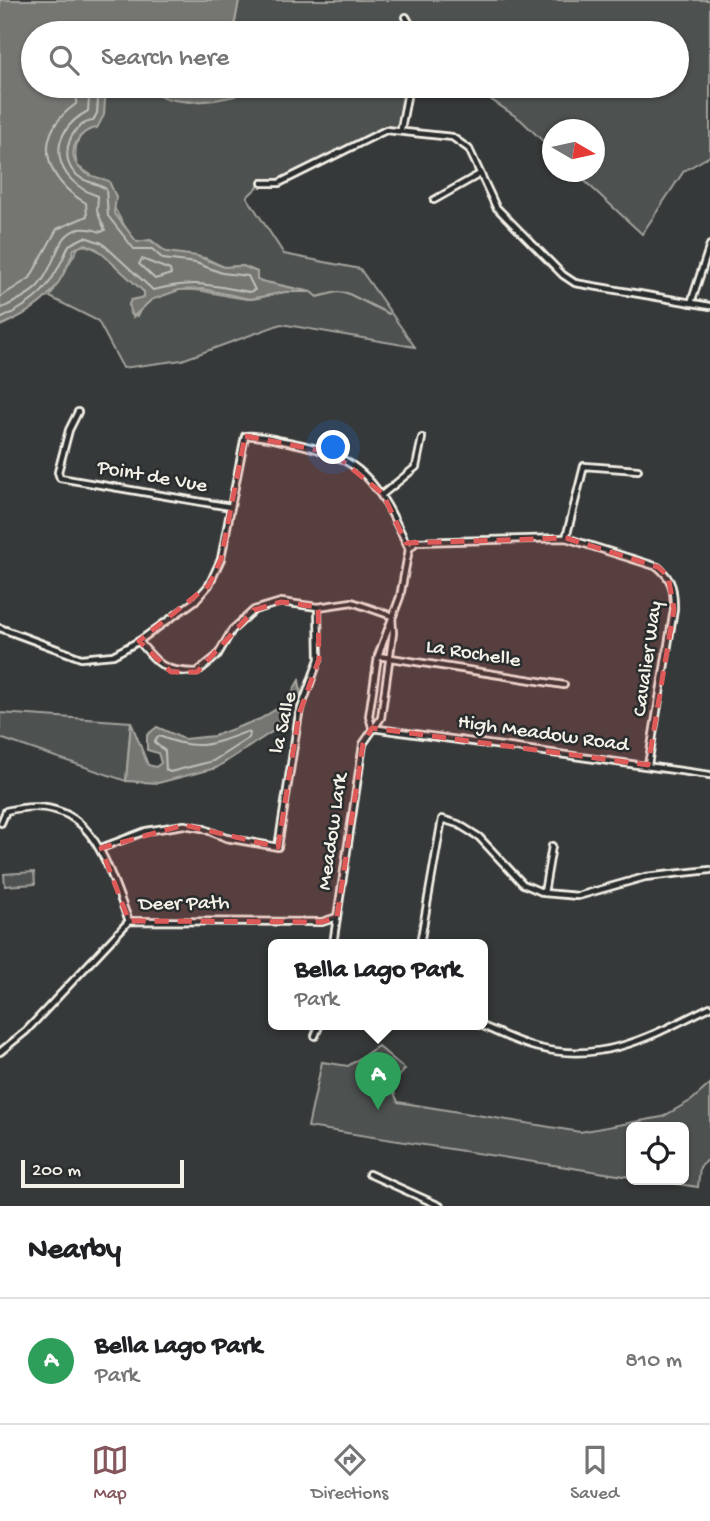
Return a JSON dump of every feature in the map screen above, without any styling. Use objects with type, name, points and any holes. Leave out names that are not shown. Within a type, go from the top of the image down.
[{"type":"street","points":[[405,17],[408,21]]},
{"type":"street","points":[[401,129],[407,98]]},
{"type":"street","points":[[262,183],[279,183],[386,130],[401,129],[457,139],[469,149],[496,207],[563,275],[575,283],[710,306]]},
{"type":"street","points":[[434,200],[480,174]]},
{"type":"street","points":[[691,303],[710,244]]},
{"type":"street","name":"Point de Vue","points":[[78,412],[67,438],[58,471],[60,478],[231,507],[242,440],[250,435],[333,453],[364,474],[383,494],[409,549]]},
{"type":"street","points":[[383,494],[416,467],[422,439]]},
{"type":"street","points":[[566,538],[584,466],[639,470]]},
{"type":"street","points":[[0,628],[81,658],[113,655],[139,641],[195,601],[209,584],[220,559],[231,507]]},
{"type":"street","name":"Cavalier Way","points":[[409,549],[416,542],[566,538],[658,567],[668,576],[674,590],[648,765]]},
{"type":"street","points":[[372,728],[369,716],[378,656],[400,597],[409,549]]},
{"type":"street","points":[[139,641],[157,663],[171,672],[197,672],[217,656],[232,630],[254,610],[281,602],[318,607],[352,602],[392,616]]},
{"type":"street","name":"la Salle","points":[[101,848],[146,831],[184,825],[202,828],[226,838],[278,847],[299,714],[318,659],[318,607]]},
{"type":"street","name":"Meadow Lark","points":[[334,939],[363,744],[381,718],[390,658],[392,616]]},
{"type":"street","name":"La Rochelle","points":[[378,656],[564,685]]},
{"type":"street","name":"High Meadow Road","points":[[372,728],[710,775]]},
{"type":"street","points":[[1,823],[6,811],[27,806],[50,806],[81,821],[101,848],[129,921]]},
{"type":"street","points":[[421,939],[442,819],[458,824],[479,837],[523,884],[544,893],[578,896],[645,877],[710,870]]},
{"type":"street","points":[[544,893],[552,846]]},
{"type":"street","name":"Deer Path","points":[[0,1052],[26,1031],[129,921],[322,922],[337,916]]},
{"type":"street","points":[[488,1028],[539,1048],[593,1052],[633,1045],[710,1007]]},
{"type":"street","points":[[315,1036],[318,1030]]},
{"type":"street","points":[[369,1174],[440,1206]]},
{"type":"highlighted area","points":[[245,436],[333,453],[383,494],[406,543],[566,538],[658,567],[668,576],[674,609],[648,765],[372,728],[363,744],[337,917],[322,922],[129,921],[101,848],[184,825],[278,847],[299,714],[319,659],[318,607],[281,602],[254,610],[197,672],[171,672],[139,641],[209,585],[221,559]]},
{"type":"shaded area","points":[[239,0],[710,0],[710,156],[684,171],[642,234],[586,182],[605,182],[605,119],[542,119],[542,140],[521,120],[489,98],[689,98],[689,21],[235,21]]},
{"type":"shaded area","points":[[104,98],[176,98],[188,102],[222,98],[407,98],[401,129],[386,130],[279,183],[262,183],[247,197],[284,254],[360,269],[415,347],[281,324],[182,360],[123,368],[98,321],[50,297],[79,246],[95,249],[104,255],[144,292],[144,297],[129,304],[130,314],[137,316],[148,302],[174,290],[202,291],[247,299],[307,291],[261,281],[257,279],[257,272],[243,266],[224,267],[205,258],[166,252],[151,240],[137,243],[101,187],[91,175],[77,166],[75,154],[79,138],[94,123],[103,108]]},
{"type":"shaded area","points":[[0,713],[131,722],[126,781],[0,738]]},
{"type":"shaded area","points":[[34,872],[35,884],[5,886],[4,874]]},
{"type":"shaded area","points":[[378,1046],[405,1069],[391,1086],[398,1102],[580,1132],[626,1124],[626,1176],[308,1127],[322,1062],[348,1066]]},
{"type":"shaded area","points":[[710,1084],[710,1158],[700,1167],[698,1187],[685,1185],[689,1185],[689,1122],[635,1122],[662,1117],[692,1100]]},
{"type":"water","points":[[0,0],[239,0],[235,21],[21,21],[21,98],[105,98],[104,115],[97,128],[80,136],[74,147],[75,160],[84,172],[109,181],[116,197],[114,213],[137,242],[150,240],[166,252],[197,256],[224,267],[243,266],[257,272],[257,279],[261,281],[311,292],[285,292],[250,299],[203,289],[179,290],[151,300],[133,317],[129,304],[131,300],[144,297],[144,292],[97,249],[86,244],[74,249],[55,287],[38,305],[0,326]]},
{"type":"water","points":[[167,98],[223,98],[187,102]]},
{"type":"water","points":[[299,680],[301,693],[281,726],[216,768],[158,783],[126,781],[131,722],[148,765],[156,767],[161,763],[158,753],[147,750],[147,735],[157,727],[184,739],[214,736],[260,719],[286,703]]},
{"type":"waterway","points":[[311,292],[317,297],[337,292],[347,293],[389,314]]},
{"type":"place","name":"Bella Lago Park","points":[[378,1110]]}]
